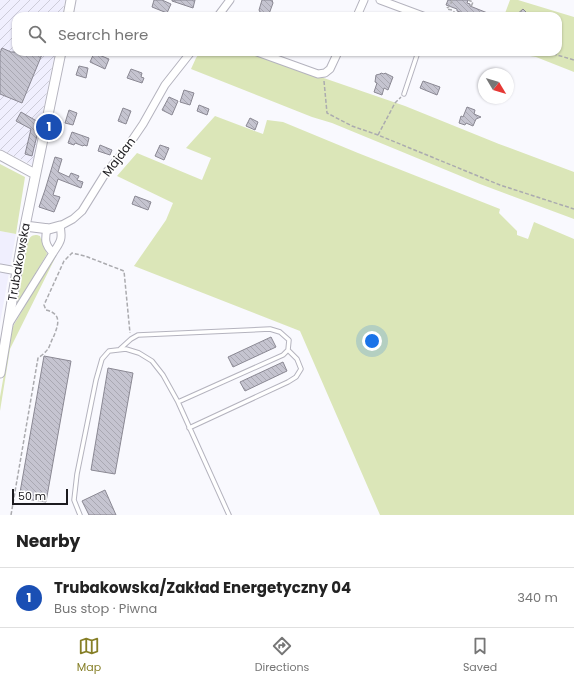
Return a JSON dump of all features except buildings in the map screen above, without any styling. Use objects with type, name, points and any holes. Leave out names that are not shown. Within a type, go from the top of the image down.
[{"type":"street","points":[[69,12],[71,0]]},
{"type":"street","points":[[221,12],[230,0]]},
{"type":"street","points":[[359,12],[364,0]]},
{"type":"street","points":[[380,0],[412,12]]},
{"type":"street","name":"Trubakowska","points":[[0,373],[25,226],[60,56]]},
{"type":"street","name":"Majdan","points":[[25,226],[47,228],[60,226],[73,219],[82,211],[105,174],[143,124],[165,85],[188,56]]},
{"type":"street","points":[[268,56],[318,74],[325,73],[330,69],[336,56]]},
{"type":"street","points":[[0,155],[35,174]]},
{"type":"street","points":[[8,326],[62,238],[60,226]]},
{"type":"street","points":[[47,228],[45,238],[46,243],[53,253]]},
{"type":"street","points":[[0,268],[17,271]]},
{"type":"lane","points":[[404,94],[417,56]]},
{"type":"lane","points":[[119,350],[138,335],[270,329],[280,332],[289,340],[288,350],[283,355],[178,402]]},
{"type":"lane","points":[[80,515],[74,500],[77,474],[96,380],[102,359],[109,351],[126,349],[139,353],[152,361],[163,375],[178,402],[229,515]]},
{"type":"lane","points":[[190,428],[296,377],[301,369],[297,359],[288,350]]},
{"type":"path","points":[[452,0],[447,9],[454,12]]},
{"type":"path","points":[[468,0],[473,2],[471,6]]},
{"type":"path","points":[[560,56],[574,60]]},
{"type":"path","points":[[325,73],[323,82],[327,114],[352,126],[378,135],[500,185],[574,209]]},
{"type":"path","points":[[378,135],[395,103],[404,94]]},
{"type":"path","points":[[11,515],[38,358],[48,349],[58,325],[58,318],[46,310],[44,305],[64,261],[72,253],[86,256],[124,271],[131,339]]},
{"type":"shaded area","points":[[0,0],[65,0],[63,12],[12,12],[12,56],[54,56],[32,165],[0,149]]},
{"type":"shaded area","points":[[0,231],[16,234],[0,323]]},
{"type":"green space","points":[[510,0],[518,0],[558,12],[506,12]]},
{"type":"green space","points":[[562,13],[574,17],[574,72],[530,56],[562,56]]},
{"type":"green space","points":[[197,56],[260,56],[405,106],[499,144],[574,172],[574,219],[480,184],[332,123],[312,117],[191,69]]},
{"type":"green space","points":[[215,116],[263,134],[267,120],[283,122],[500,209],[499,213],[517,231],[517,235],[528,239],[534,222],[574,239],[574,515],[380,515],[300,331],[134,266],[166,220],[173,203],[117,176],[137,153],[202,180],[211,158],[186,148]]},
{"type":"green space","points":[[0,164],[25,177],[16,234],[0,231]]},
{"type":"green space","points":[[34,235],[37,235],[43,239],[47,254],[16,306],[27,240]]},
{"type":"green space","points":[[65,238],[10,349],[0,411],[0,397],[12,328]]},
{"type":"place","name":"Trubakowska/Zakład Energetyczny 04","points":[[49,127]]}]
